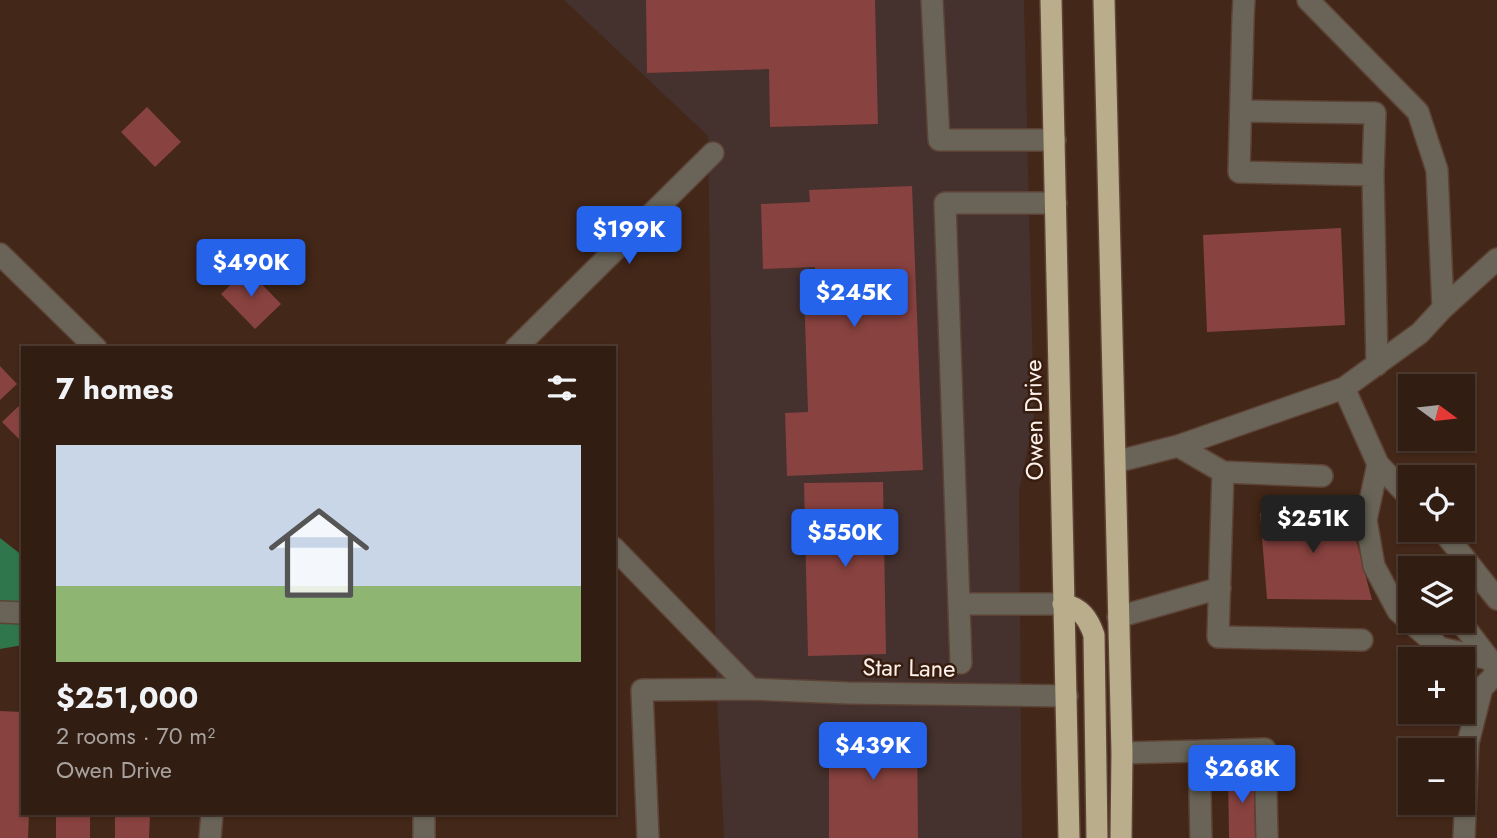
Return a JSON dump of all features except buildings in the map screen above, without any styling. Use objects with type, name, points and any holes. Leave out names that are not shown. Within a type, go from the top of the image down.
[{"type":"highway","name":"Owen Drive","points":[[1051,0],[1069,838]]},
{"type":"highway","points":[[1104,0],[1122,753],[1121,838]]},
{"type":"highway","points":[[1063,604],[1082,612],[1094,635],[1097,838]]},
{"type":"street","points":[[932,0],[939,140],[1055,140]]},
{"type":"street","points":[[1244,0],[1239,172],[1373,175]]},
{"type":"street","points":[[1308,0],[1418,112],[1437,170],[1443,308]]},
{"type":"street","points":[[1241,111],[1375,113],[1400,92]]},
{"type":"street","points":[[1375,113],[1373,175],[1377,365]]},
{"type":"street","points":[[518,346],[713,153]]},
{"type":"street","points":[[961,663],[945,203],[1056,203]]},
{"type":"street","points":[[0,254],[94,346]]},
{"type":"street","points":[[1115,463],[1178,446],[1345,388],[1420,333],[1443,308],[1496,262]]},
{"type":"street","points":[[1345,388],[1378,464],[1398,485]]},
{"type":"street","points":[[1178,446],[1223,472],[1322,476]]},
{"type":"street","points":[[1378,464],[1366,520],[1374,566],[1398,611],[1440,649],[1494,667]]},
{"type":"street","points":[[1223,472],[1218,637],[1362,640]]},
{"type":"street","points":[[1452,542],[1497,599]]},
{"type":"street","points":[[616,550],[751,689]]},
{"type":"street","points":[[1118,617],[1220,588]]},
{"type":"street","points":[[959,604],[1063,604]]},
{"type":"street","points":[[0,612],[21,613]]},
{"type":"street","points":[[1469,633],[1494,667]]},
{"type":"street","points":[[1464,838],[1468,743],[1482,688],[1494,667]]},
{"type":"street","name":"Star Lane","points":[[648,838],[642,690],[751,689],[1067,696]]},
{"type":"street","points":[[1122,753],[1265,749],[1267,838]]},
{"type":"street","points":[[1199,751],[1200,838]]},
{"type":"street","points":[[210,838],[212,815]]},
{"type":"street","points":[[424,815],[424,838]]},
{"type":"shaded area","points":[[564,0],[1024,0],[1034,418],[1019,492],[1022,838],[724,838],[716,679],[708,136]]},
{"type":"green space","points":[[0,538],[21,554],[21,645],[0,649]]}]
